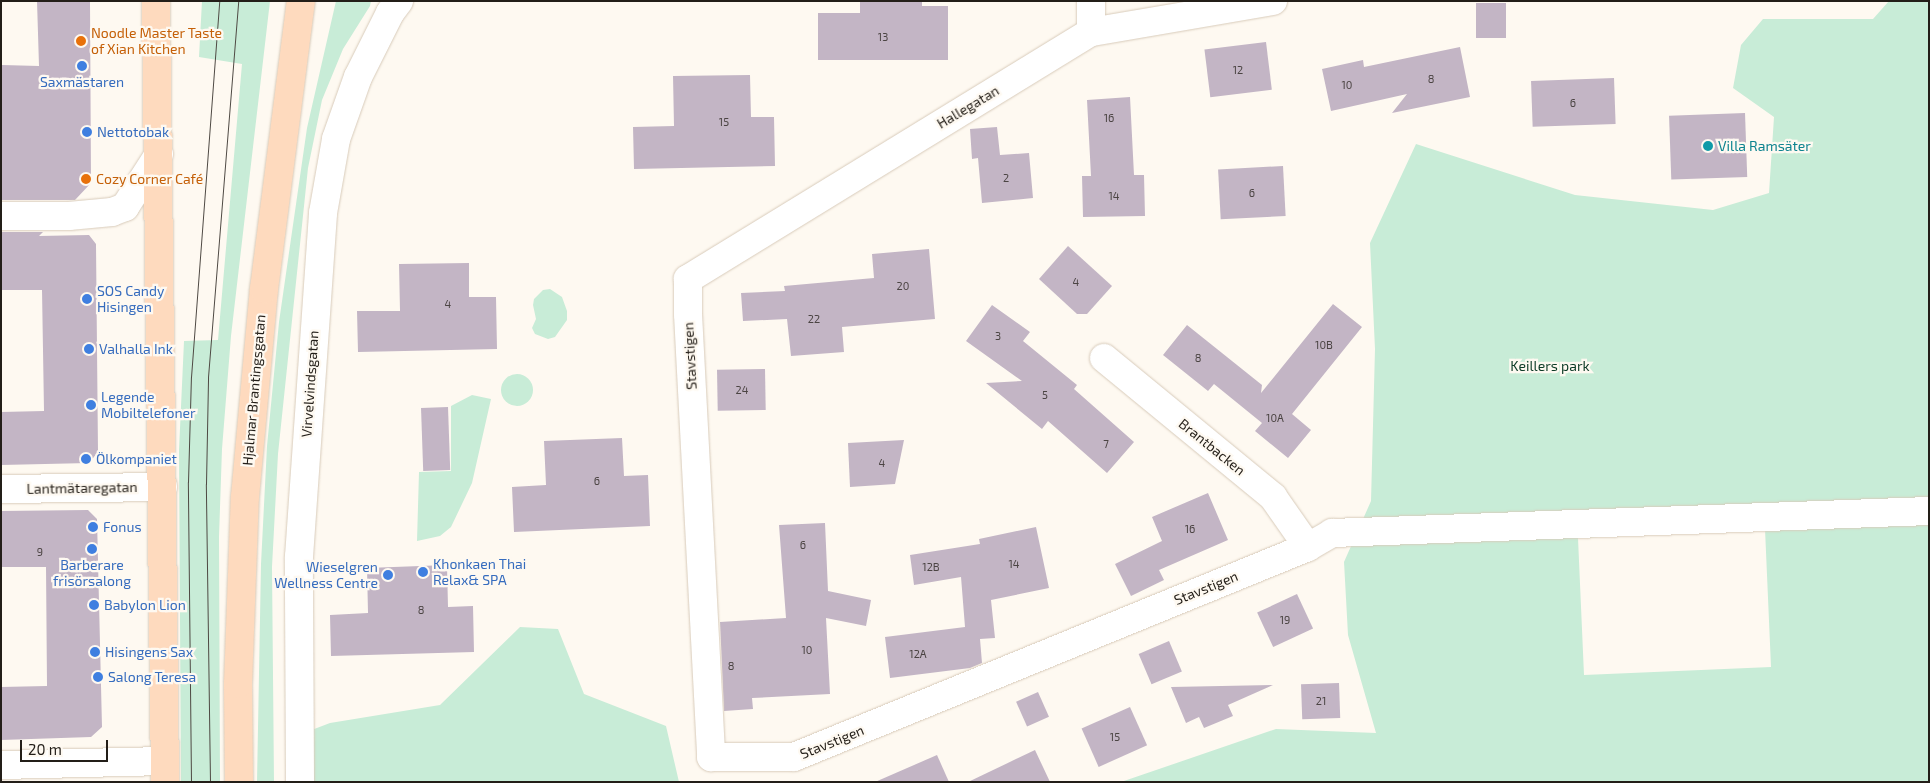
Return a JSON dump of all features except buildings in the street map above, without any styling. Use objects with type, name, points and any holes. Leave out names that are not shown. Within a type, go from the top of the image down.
[{"type":"main road","points":[[156,1],[160,154],[165,771]]},
{"type":"main road","name":"Hjalmar Brantingsgatan","points":[[239,782],[238,684],[245,487],[264,289],[301,1]]},
{"type":"street","name":"Virvelvindsgatan","points":[[300,782],[299,557],[323,213],[336,139],[358,77],[390,13],[399,1]]},
{"type":"street","points":[[1091,1],[1092,32]]},
{"type":"street","name":"Hallegatan","points":[[688,278],[1092,32],[1273,1]]},
{"type":"street","points":[[1,216],[68,216],[108,212],[125,207],[160,154]]},
{"type":"street","name":"Stavstigen","points":[[688,278],[688,314],[712,757],[794,757],[1308,547],[1332,533],[1929,511]]},
{"type":"street","name":"Brantbacken","points":[[1104,358],[1273,497],[1308,547]]},
{"type":"street","name":"Lantmätaregatan","points":[[1,489],[163,487]]},
{"type":"street","points":[[1,765],[165,771]]},
{"type":"green space","points":[[202,1],[270,1],[231,336],[222,449],[219,537],[220,782],[181,782],[179,450],[184,341],[218,340],[242,64],[199,57]]},
{"type":"green space","points":[[336,1],[371,1],[370,6],[343,49],[322,100],[308,168],[278,454],[272,567],[274,782],[257,782],[261,564],[267,446],[279,322],[307,128]]},
{"type":"green space","name":"Keillers park","points":[[1889,1],[1929,1],[1929,782],[1121,782],[1276,729],[1376,733],[1348,635],[1344,562],[1371,501],[1375,349],[1370,243],[1416,144],[1575,195],[1713,210],[1769,193],[1774,117],[1733,88],[1741,45],[1763,19],[1873,19]],"holes":[[[1765,529],[1771,667],[1584,675],[1578,538]]]},
{"type":"green space","points":[[550,289],[562,297],[567,311],[567,320],[555,337],[548,339],[535,334],[532,328],[536,319],[533,305],[534,299],[543,290]]},
{"type":"green space","points":[[517,374],[529,378],[533,390],[529,402],[517,406],[505,402],[501,390],[505,378]]},
{"type":"green space","points":[[472,395],[491,399],[472,483],[451,527],[440,536],[417,541],[419,472],[451,471],[451,406]]},
{"type":"green space","points":[[520,627],[558,629],[584,694],[666,726],[679,782],[308,782],[309,731],[330,723],[440,705]]},
{"type":"tram line","points":[[191,782],[188,482],[191,377],[219,1]]},
{"type":"tram line","points":[[210,782],[206,484],[208,377],[238,1]]},
{"type":"place","name":"Noodle Master Taste of Xian Kitchen","points":[[81,41]]},
{"type":"place","name":"Saxmästaren","points":[[82,66]]},
{"type":"place","name":"Nettotobak","points":[[87,132]]},
{"type":"place","name":"Villa Ramsäter","points":[[1708,146]]},
{"type":"place","name":"Cozy Corner Café","points":[[86,179]]},
{"type":"place","name":"SOS Candy Hisingen","points":[[87,299]]},
{"type":"place","name":"Valhalla Ink","points":[[89,349]]},
{"type":"place","name":"Legende Mobiltelefoner","points":[[91,405]]},
{"type":"place","name":"Ölkompaniet","points":[[86,459]]},
{"type":"place","name":"Fonus","points":[[93,527]]},
{"type":"place","name":"Barberare frisörsalong","points":[[92,549]]},
{"type":"place","name":"Khonkaen Thai Relax& SPA","points":[[423,572]]},
{"type":"place","name":"Wieselgren Wellness Centre","points":[[388,575]]},
{"type":"place","name":"Babylon Lion","points":[[94,605]]},
{"type":"place","name":"Hisingens Sax","points":[[95,652]]},
{"type":"place","name":"Salong Teresa","points":[[98,677]]}]
